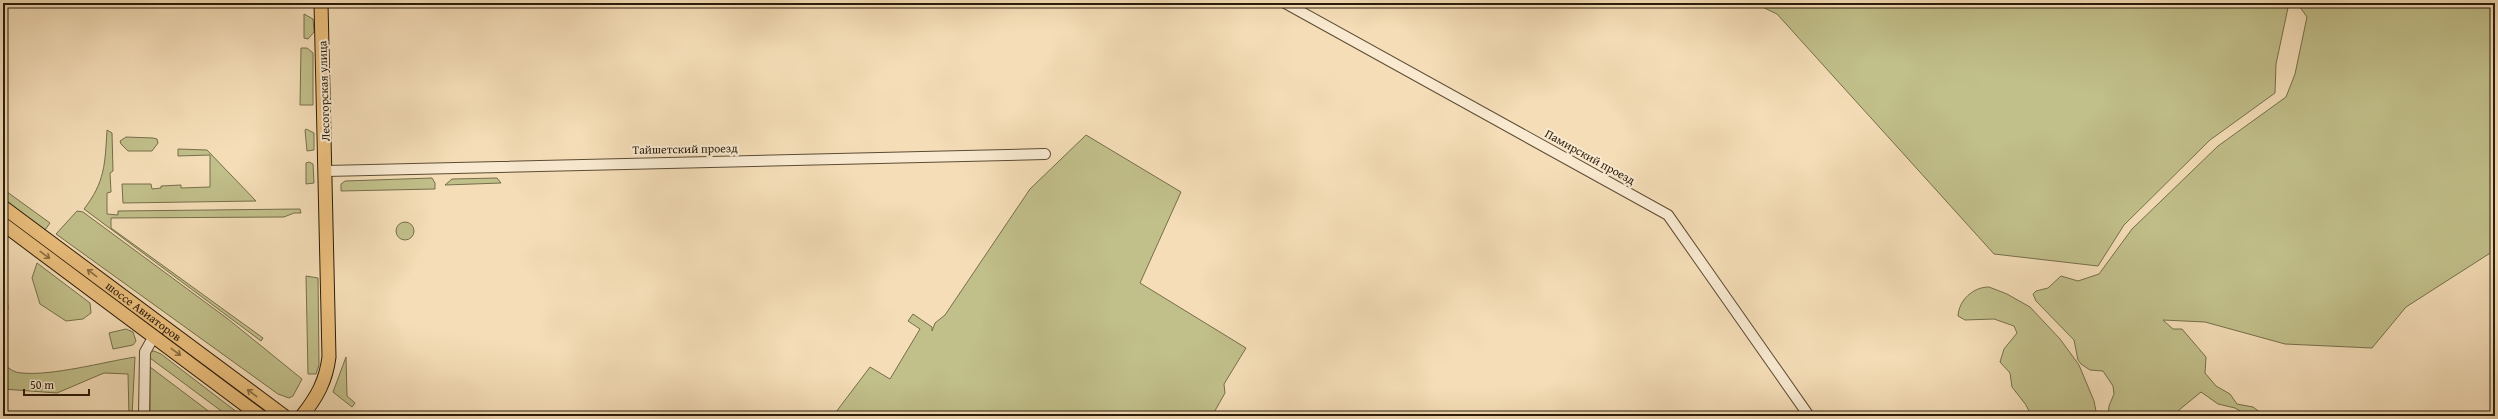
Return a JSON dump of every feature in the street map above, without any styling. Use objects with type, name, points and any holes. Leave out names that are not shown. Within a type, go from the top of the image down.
[{"type":"main road","name":"Лесогорская улица","points":[[302,416],[321,389],[327,374],[329,357],[326,171],[321,7]]},
{"type":"main road","name":"шоссе Авиаторов","points":[[3,207],[284,416]]},
{"type":"main road","name":"шоссе Авиаторов","points":[[3,224],[260,416]]},
{"type":"street","name":"Памирский проезд","points":[[1285,3],[1668,215],[1809,416]]},
{"type":"street","name":"Тайшетский проезд","points":[[326,171],[1045,154]]},
{"type":"street","points":[[144,416],[145,352],[154,336]]},
{"type":"shaded area","points":[[1754,3],[2289,3],[2276,64],[2275,93],[2210,140],[2124,225],[2098,266],[1994,254],[1777,14]]},
{"type":"shaded area","points":[[2297,3],[2495,3],[2495,250],[2406,307],[2372,348],[2285,344],[2205,322],[2163,320],[2173,329],[2182,329],[2206,357],[2205,373],[2216,386],[2230,394],[2237,404],[2253,407],[2261,413],[2273,416],[2249,416],[2235,408],[2218,404],[2201,392],[2179,410],[2177,416],[2108,416],[2109,406],[2114,394],[2113,386],[2103,371],[2090,370],[2081,364],[2078,360],[2074,340],[2036,301],[2033,294],[2036,291],[2048,288],[2061,276],[2078,281],[2099,274],[2132,229],[2218,146],[2286,97],[2295,74],[2307,17]]},
{"type":"shaded area","points":[[304,14],[313,19],[314,32],[308,39],[304,38]]},
{"type":"shaded area","points":[[301,48],[307,48],[313,53],[313,105],[300,105]]},
{"type":"shaded area","points":[[306,129],[314,133],[314,150],[307,151]]},
{"type":"shaded area","points":[[107,130],[112,133],[113,171],[110,173],[111,192],[107,193],[107,214],[118,215],[118,211],[300,209],[301,213],[294,213],[284,217],[111,218],[111,228],[263,338],[261,341],[84,209],[96,190],[103,172]]},
{"type":"shaded area","points":[[1086,135],[1181,192],[1140,283],[1246,348],[1224,384],[1225,393],[1212,416],[833,416],[870,367],[890,379],[920,329],[908,321],[913,314],[932,327],[932,331],[935,323],[945,315],[1030,189]]},
{"type":"shaded area","points":[[126,137],[153,138],[157,139],[158,143],[152,151],[128,151],[120,141]]},
{"type":"shaded area","points":[[178,149],[207,150],[256,201],[123,203],[122,184],[151,184],[152,189],[161,188],[161,186],[181,185],[181,188],[210,187],[210,155],[178,156]]},
{"type":"shaded area","points":[[309,162],[313,164],[314,183],[306,184],[306,163]]},
{"type":"shaded area","points":[[432,178],[435,183],[435,189],[341,191],[341,184],[345,181]]},
{"type":"shaded area","points":[[497,178],[501,183],[445,185],[452,179]]},
{"type":"shaded area","points":[[3,189],[50,223],[45,230],[3,199]]},
{"type":"shaded area","points":[[77,211],[83,212],[228,319],[302,379],[293,396],[289,398],[278,394],[56,234]]},
{"type":"shaded area","points":[[405,222],[411,225],[414,231],[411,237],[405,240],[399,237],[396,231],[399,225]]},
{"type":"shaded area","points":[[37,263],[90,303],[91,313],[83,319],[66,321],[40,304],[32,278]]},
{"type":"shaded area","points":[[3,274],[8,307],[7,315],[3,318]]},
{"type":"shaded area","points":[[306,276],[318,278],[319,365],[316,374],[308,374]]},
{"type":"shaded area","points":[[1989,287],[2007,294],[2030,307],[2060,339],[2079,365],[2094,401],[2097,416],[2028,416],[2029,411],[2026,405],[2012,387],[2010,373],[2000,362],[2004,349],[2017,333],[2014,326],[1994,319],[1965,320],[1958,316],[1961,305],[1972,292]]},
{"type":"shaded area","points":[[126,329],[133,332],[136,341],[133,345],[113,349],[109,333]]},
{"type":"shaded area","points":[[154,351],[161,354],[242,416],[228,416],[150,358],[149,352]]},
{"type":"shaded area","points":[[135,357],[132,416],[129,416],[128,374],[104,373],[57,393],[3,389],[3,363],[16,372],[34,373],[63,371]]},
{"type":"shaded area","points":[[346,357],[347,396],[355,403],[352,407],[333,392]]},
{"type":"shaded area","points":[[150,367],[215,416],[150,416]]}]
